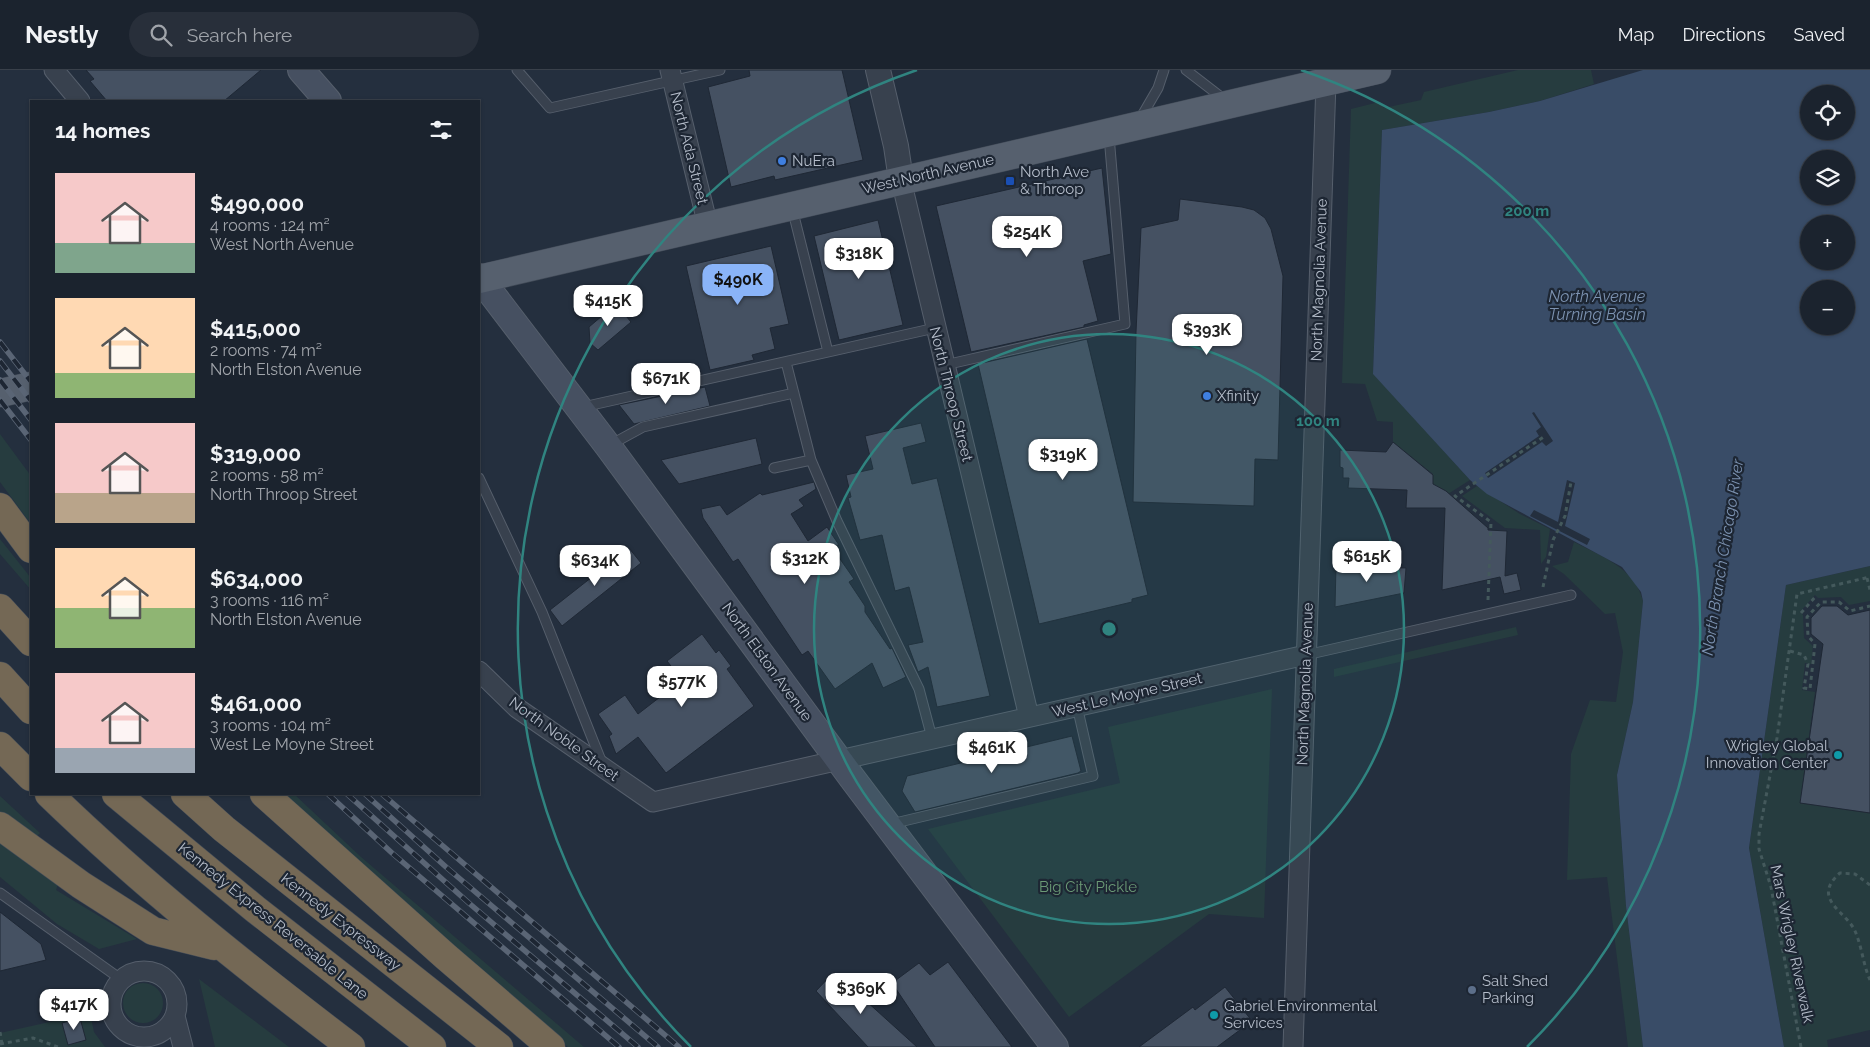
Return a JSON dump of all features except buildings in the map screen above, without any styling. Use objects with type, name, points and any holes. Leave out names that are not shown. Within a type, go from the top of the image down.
[{"type":"highway","points":[[0,507],[30,548]]},
{"type":"highway","points":[[0,608],[30,641]]},
{"type":"highway","points":[[0,676],[30,709]]},
{"type":"highway","points":[[0,746],[30,775]]},
{"type":"highway","points":[[50,795],[156,893],[351,1047]]},
{"type":"highway","name":"Kennedy Express Reversable Lane","points":[[117,795],[255,909],[432,1047]]},
{"type":"highway","name":"Kennedy Expressway","points":[[186,795],[224,829],[499,1047]]},
{"type":"highway","points":[[265,795],[445,956],[551,1047]]},
{"type":"highway","points":[[0,826],[81,885],[153,931],[222,947]]},
{"type":"main road","points":[[301,70],[327,100]]},
{"type":"main road","name":"West North Avenue","points":[[480,278],[1377,70]]},
{"type":"main road","name":"North Elston Avenue","points":[[480,279],[608,446],[838,760],[889,824],[1055,1047]]},
{"type":"main road","points":[[0,393],[30,386]]},
{"type":"street","points":[[54,70],[79,100]]},
{"type":"street","name":"North Throop Street","points":[[878,70],[935,328],[1029,717]]},
{"type":"street","name":"North Ada Street","points":[[671,75],[708,226]]},
{"type":"street","name":"North Magnolia Avenue","points":[[1292,1047],[1326,82]]},
{"type":"street","name":"West Le Moyne Street","points":[[653,802],[1306,655]]},
{"type":"street","name":"North Noble Street","points":[[480,672],[517,708],[604,770],[653,802]]},
{"type":"street","points":[[175,1016],[169,1026],[161,1032],[140,1037],[130,1033],[115,1019],[112,1008],[115,988],[122,980],[140,972],[159,974],[167,980],[177,997],[175,1016],[183,1047]]},
{"type":"lane","points":[[517,70],[550,108],[671,75],[720,70]]},
{"type":"lane","points":[[1136,125],[1158,88],[1164,70]]},
{"type":"lane","points":[[1186,70],[1229,104]]},
{"type":"lane","points":[[944,365],[1125,324],[1109,132]]},
{"type":"lane","points":[[792,205],[828,352]]},
{"type":"lane","points":[[578,408],[935,328]]},
{"type":"lane","points":[[786,362],[811,460],[837,521],[919,689],[932,738]]},
{"type":"lane","points":[[608,446],[644,427],[794,393]]},
{"type":"lane","points":[[774,468],[811,460]]},
{"type":"lane","points":[[480,480],[542,612],[604,770]]},
{"type":"lane","name":"West Le Moyne Street","points":[[1306,655],[1571,595]]},
{"type":"lane","points":[[889,824],[1093,776],[1077,706]]},
{"type":"lane","points":[[0,893],[122,980]]},
{"type":"path","points":[[1488,614],[1491,522],[1456,496],[1544,436]]},
{"type":"path","points":[[1540,602],[1553,540],[1561,524],[1571,482]]},
{"type":"path","points":[[1868,578],[1870,590]]},
{"type":"path","name":"Mars Wrigley Riverwalk","points":[[1802,1047],[1771,887],[1759,842],[1790,650],[1797,594],[1868,578]]},
{"type":"path","points":[[1801,613],[1816,596]]},
{"type":"path","points":[[1790,650],[1804,655],[1808,664],[1804,688],[1810,689],[1815,644],[1808,636],[1807,617],[1821,602],[1839,602],[1850,611],[1870,606]]},
{"type":"path","points":[[1809,605],[1814,610]]},
{"type":"path","points":[[1870,885],[1855,874],[1840,873],[1831,885],[1830,896],[1832,907],[1852,926],[1870,980]]},
{"type":"path","points":[[0,1032],[1,1044],[32,1038],[58,1047]]},
{"type":"green space","points":[[1518,70],[1591,70],[1594,84],[1540,101],[1489,112],[1382,130],[1373,373],[1470,480],[1448,494],[1433,484],[1433,474],[1393,442],[1393,422],[1377,421],[1365,384],[1342,383],[1351,109],[1379,102],[1384,108],[1421,100],[1424,92]]},
{"type":"green space","points":[[0,434],[30,475],[30,523],[0,482]]},
{"type":"green space","points":[[1477,486],[1520,514],[1550,529],[1546,557],[1541,564],[1540,530],[1505,528],[1462,496]]},
{"type":"green space","points":[[0,539],[30,577],[30,589],[0,554]]},
{"type":"green space","points":[[1574,542],[1616,564],[1633,580],[1643,601],[1633,702],[1617,775],[1626,906],[1643,1047],[1628,1047],[1607,877],[1567,880],[1571,754],[1590,700],[1616,702],[1623,652],[1615,613],[1605,614],[1564,574],[1552,566],[1568,562]]},
{"type":"green space","points":[[1870,566],[1870,601],[1849,605],[1841,597],[1818,598],[1815,595],[1800,612],[1803,615],[1804,638],[1813,646],[1811,664],[1805,663],[1802,690],[1815,692],[1800,803],[1870,813],[1870,1030],[1827,1040],[1828,1047],[1784,1047],[1749,848],[1786,585]]},
{"type":"green space","points":[[1516,627],[1518,635],[1334,677],[1334,669]]},
{"type":"green space","name":"Big City Pickle","points":[[1272,689],[1264,918],[1209,914],[1069,1017],[928,829],[1120,783],[1108,727]]},
{"type":"green space","points":[[283,795],[295,795],[361,857],[584,1047],[568,1047],[474,967]]},
{"type":"green space","points":[[0,796],[40,833],[33,840],[0,816]]},
{"type":"green space","points":[[0,842],[58,884],[56,890],[137,939],[99,949],[57,924],[0,877]]},
{"type":"green space","points":[[199,979],[289,1047],[215,1047]]},
{"type":"green space","points":[[147,983],[154,986],[160,992],[163,1003],[162,1011],[154,1020],[147,1023],[139,1023],[132,1020],[124,1011],[123,999],[126,992],[135,984]]},
{"type":"green space","points":[[90,1013],[94,1032],[105,1047],[0,1047],[0,1033]]},
{"type":"water","name":"North Avenue Turning Basin","points":[[1643,70],[1870,70],[1870,566],[1786,585],[1749,848],[1784,1047],[1643,1047],[1626,906],[1617,775],[1633,702],[1643,601],[1641,592],[1622,567],[1487,494],[1470,480],[1373,374],[1382,130],[1489,112],[1540,101]]},
{"type":"pier","points":[[1534,412],[1553,441],[1546,446],[1542,442],[1488,478],[1485,473],[1539,436],[1536,431],[1541,427],[1532,413]]},
{"type":"pier","points":[[1567,480],[1575,483],[1565,526],[1590,539],[1587,545],[1530,516],[1534,510],[1558,522]]},
{"type":"railway","points":[[0,342],[30,381]]},
{"type":"railway","points":[[0,361],[30,400]]},
{"type":"railway","points":[[0,380],[30,419]]},
{"type":"railway","points":[[0,400],[30,439]]},
{"type":"railway","points":[[329,795],[392,853],[619,1047]]},
{"type":"railway","points":[[348,795],[470,904],[638,1047]]},
{"type":"railway","points":[[366,795],[446,867],[658,1047]]},
{"type":"railway","points":[[383,795],[679,1047]]},
{"type":"place","name":"NuEra","points":[[782,161]]},
{"type":"place","name":"North Ave & Throop","points":[[1010,181]]},
{"type":"place","name":"Xfinity","points":[[1207,396]]},
{"type":"place","name":"Wrigley Global Innovation Center","points":[[1838,755]]},
{"type":"place","name":"Salt Shed Parking","points":[[1472,990]]},
{"type":"place","name":"Gabriel Environmental Services","points":[[1214,1015]]},
{"type":"water label","name":"North Branch Chicago River","points":[[1722,557]]}]
